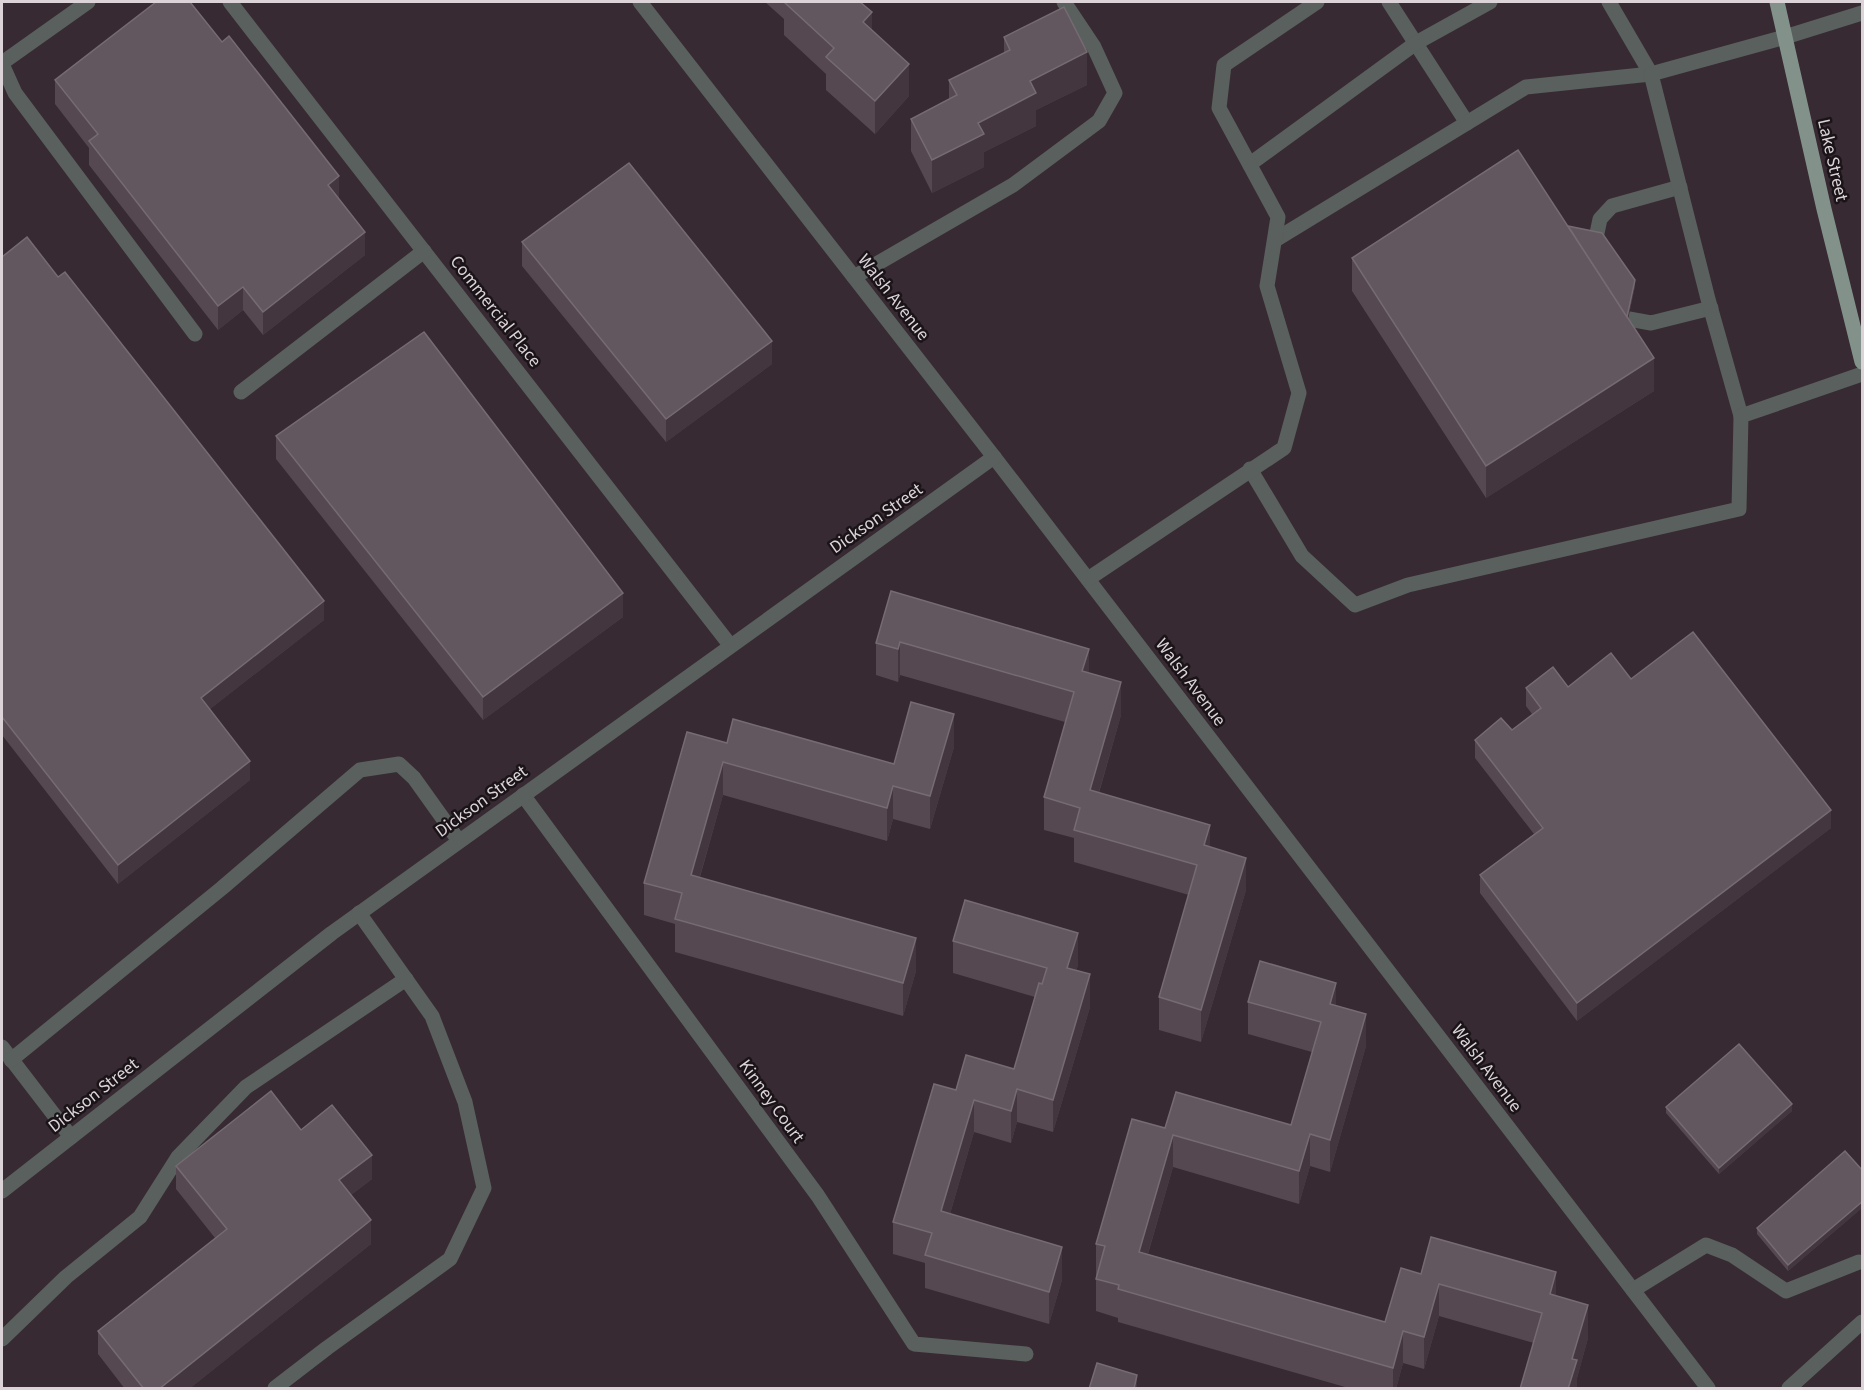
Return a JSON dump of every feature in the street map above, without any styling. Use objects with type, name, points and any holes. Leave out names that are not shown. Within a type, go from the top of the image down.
[{"type":"main road","name":"Lake Street","points":[[1777,2],[1824,209],[1863,362]]},
{"type":"street","points":[[88,2],[2,63],[15,93],[195,333]]},
{"type":"street","name":"Commercial Place","points":[[230,2],[730,645]]},
{"type":"street","name":"Walsh Avenue","points":[[640,2],[1088,579],[1708,1389]]},
{"type":"street","points":[[854,277],[1013,186],[1099,121],[1115,93],[1094,47],[1064,2]]},
{"type":"street","points":[[1088,579],[1284,448],[1299,393],[1267,286],[1278,217],[1219,108],[1224,64],[1317,2]]},
{"type":"street","points":[[1389,2],[1467,123]]},
{"type":"street","points":[[1250,164],[1416,43],[1490,2]]},
{"type":"street","points":[[1250,469],[1302,556],[1355,605],[1407,585],[1739,509],[1741,416],[1651,74],[1609,2]]},
{"type":"street","points":[[1275,240],[1526,87],[1651,74],[1863,14]]},
{"type":"street","points":[[1596,238],[1599,219],[1612,206],[1680,187]]},
{"type":"street","points":[[241,392],[424,251]]},
{"type":"street","points":[[1629,319],[1651,323],[1711,308]]},
{"type":"street","points":[[1741,416],[1863,374]]},
{"type":"street","name":"Dickson Street","points":[[2,1191],[359,913],[994,458]]},
{"type":"street","points":[[11,1060],[222,888],[360,770],[399,764],[414,778],[459,841]]},
{"type":"street","name":"Kinney Court","points":[[523,795],[818,1196],[914,1344],[1026,1354]]},
{"type":"street","points":[[275,1389],[327,1348],[450,1259],[484,1188],[465,1102],[432,1016],[359,913]]},
{"type":"street","points":[[2,1339],[66,1278],[140,1216],[178,1157],[246,1087],[406,979]]},
{"type":"street","points":[[2,1047],[71,1137]]},
{"type":"street","points":[[1633,1290],[1706,1245],[1732,1255],[1786,1291],[1861,1262]]},
{"type":"street","points":[[1788,1389],[1863,1322]]},
{"type":"building","points":[[156,2],[190,2],[222,42],[229,36],[339,176],[328,185],[365,232],[263,312],[243,287],[218,306],[89,141],[98,134],[55,80]]},
{"type":"building","points":[[784,2],[860,2],[872,12],[863,22],[909,64],[875,101],[826,57],[834,48]]},
{"type":"building","points":[[1064,7],[1087,52],[1030,81],[1036,93],[978,123],[984,134],[932,160],[911,119],[957,95],[949,80],[1010,50],[1004,37]]},
{"type":"building","points":[[1518,150],[1654,358],[1486,466],[1352,258]]},
{"type":"building","points":[[629,163],[772,341],[666,419],[522,242]]},
{"type":"building","points":[[1568,226],[1602,233],[1635,280],[1627,317]]},
{"type":"building","points":[[27,237],[58,277],[65,272],[324,601],[201,698],[250,761],[118,865],[2,717],[2,257]]},
{"type":"building","points":[[424,332],[623,593],[483,697],[276,436]]},
{"type":"building","points":[[891,591],[1089,649],[1082,671],[1121,682],[1090,790],[1210,825],[1204,845],[1246,858],[1201,1010],[1159,997],[1197,865],[1074,830],[1080,808],[1044,797],[1074,692],[900,642],[898,649],[876,643]]},
{"type":"building","points":[[1693,632],[1831,810],[1577,1003],[1480,875],[1543,828],[1475,740],[1501,718],[1512,730],[1541,708],[1526,688],[1553,667],[1568,687],[1611,653],[1631,679]]},
{"type":"building","points":[[911,702],[954,714],[930,796],[893,786],[887,808],[723,762],[691,875],[916,938],[903,983],[675,919],[682,893],[644,883],[687,732],[727,743],[733,719],[894,764]]},
{"type":"building","points":[[965,900],[1078,933],[1067,968],[1090,974],[1053,1100],[1017,1089],[1011,1111],[974,1100],[941,1211],[1062,1247],[1049,1292],[925,1255],[932,1233],[893,1222],[934,1084],[956,1090],[966,1055],[1014,1069],[1039,983],[1042,984],[1047,968],[953,941]]},
{"type":"building","points":[[1260,961],[1336,983],[1330,1004],[1366,1014],[1330,1140],[1310,1134],[1299,1171],[1173,1135],[1139,1252],[1385,1322],[1401,1268],[1421,1274],[1431,1237],[1556,1272],[1550,1294],[1588,1305],[1572,1359],[1577,1360],[1568,1389],[1520,1389],[1542,1313],[1439,1284],[1424,1337],[1403,1331],[1393,1368],[1118,1289],[1119,1285],[1096,1279],[1105,1246],[1096,1244],[1132,1119],[1165,1128],[1176,1092],[1291,1125],[1321,1022],[1248,1002]]},
{"type":"building","points":[[1739,1044],[1792,1104],[1719,1168],[1666,1107]]},
{"type":"building","points":[[271,1091],[301,1130],[332,1105],[372,1155],[339,1180],[371,1220],[159,1389],[144,1389],[98,1331],[227,1229],[176,1166]]},
{"type":"building","points":[[1845,1151],[1863,1171],[1863,1201],[1788,1265],[1757,1228]]},
{"type":"building","points":[[1097,1363],[1137,1375],[1134,1389],[1089,1389]]}]
